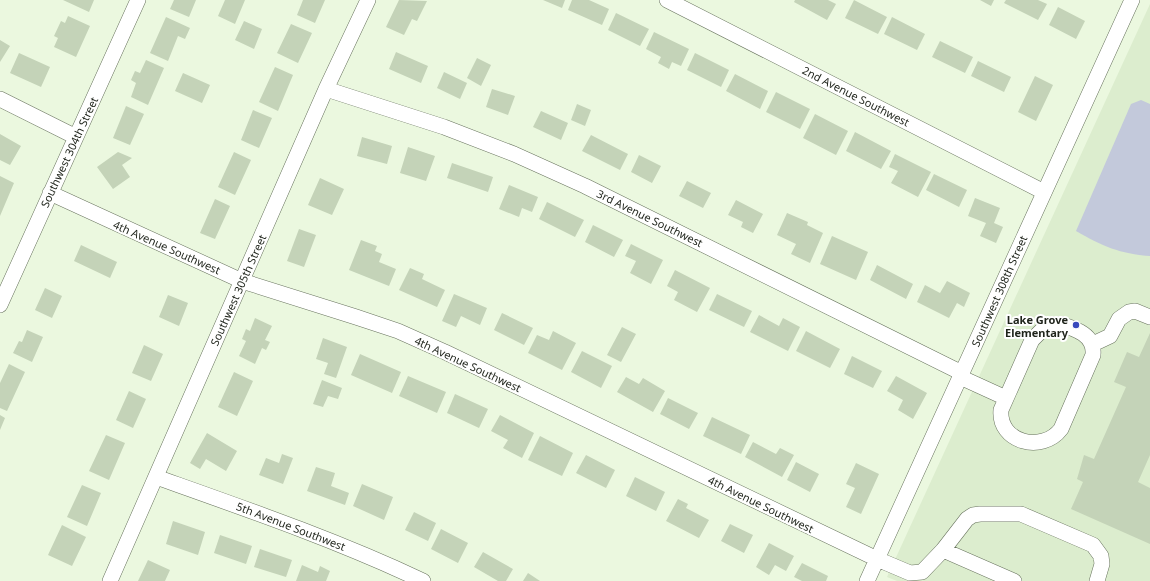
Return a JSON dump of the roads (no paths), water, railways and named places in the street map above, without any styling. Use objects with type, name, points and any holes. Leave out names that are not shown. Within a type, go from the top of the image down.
[{"type":"street","name":"Southwest 304th Street","points":[[0,304],[138,0]]},
{"type":"street","name":"Southwest 305th Street","points":[[110,581],[326,89],[368,0]]},
{"type":"street","name":"2nd Avenue Southwest","points":[[667,0],[1044,192]]},
{"type":"street","name":"Southwest 308th Street","points":[[867,581],[1132,0]]},
{"type":"street","name":"3rd Avenue Southwest","points":[[326,89],[444,127],[514,154],[578,183],[1006,398]]},
{"type":"street","points":[[0,99],[76,137]]},
{"type":"street","name":"4th Avenue Southwest","points":[[50,193],[242,281],[370,322],[445,352],[877,559],[910,573],[916,574],[922,572],[943,550]]},
{"type":"street","points":[[1093,344],[1110,336],[1118,319],[1129,312],[1136,311],[1150,317]]},
{"type":"street","points":[[1060,324],[1066,326],[1087,336],[1093,344],[1093,355],[1090,364],[1061,429],[1051,439],[1038,443],[1031,442],[1022,440],[1007,432],[1000,417],[1006,398],[1032,340],[1046,326],[1060,324]]},
{"type":"street","name":"5th Avenue Southwest","points":[[156,477],[268,516],[342,545],[423,581]]},
{"type":"street","points":[[1014,581],[943,550],[959,528],[973,515],[1021,514],[1093,545],[1101,556],[1102,564],[1097,581]]},
{"type":"place","name":"Lake Grove Elementary","points":[[1076,325]]}]
